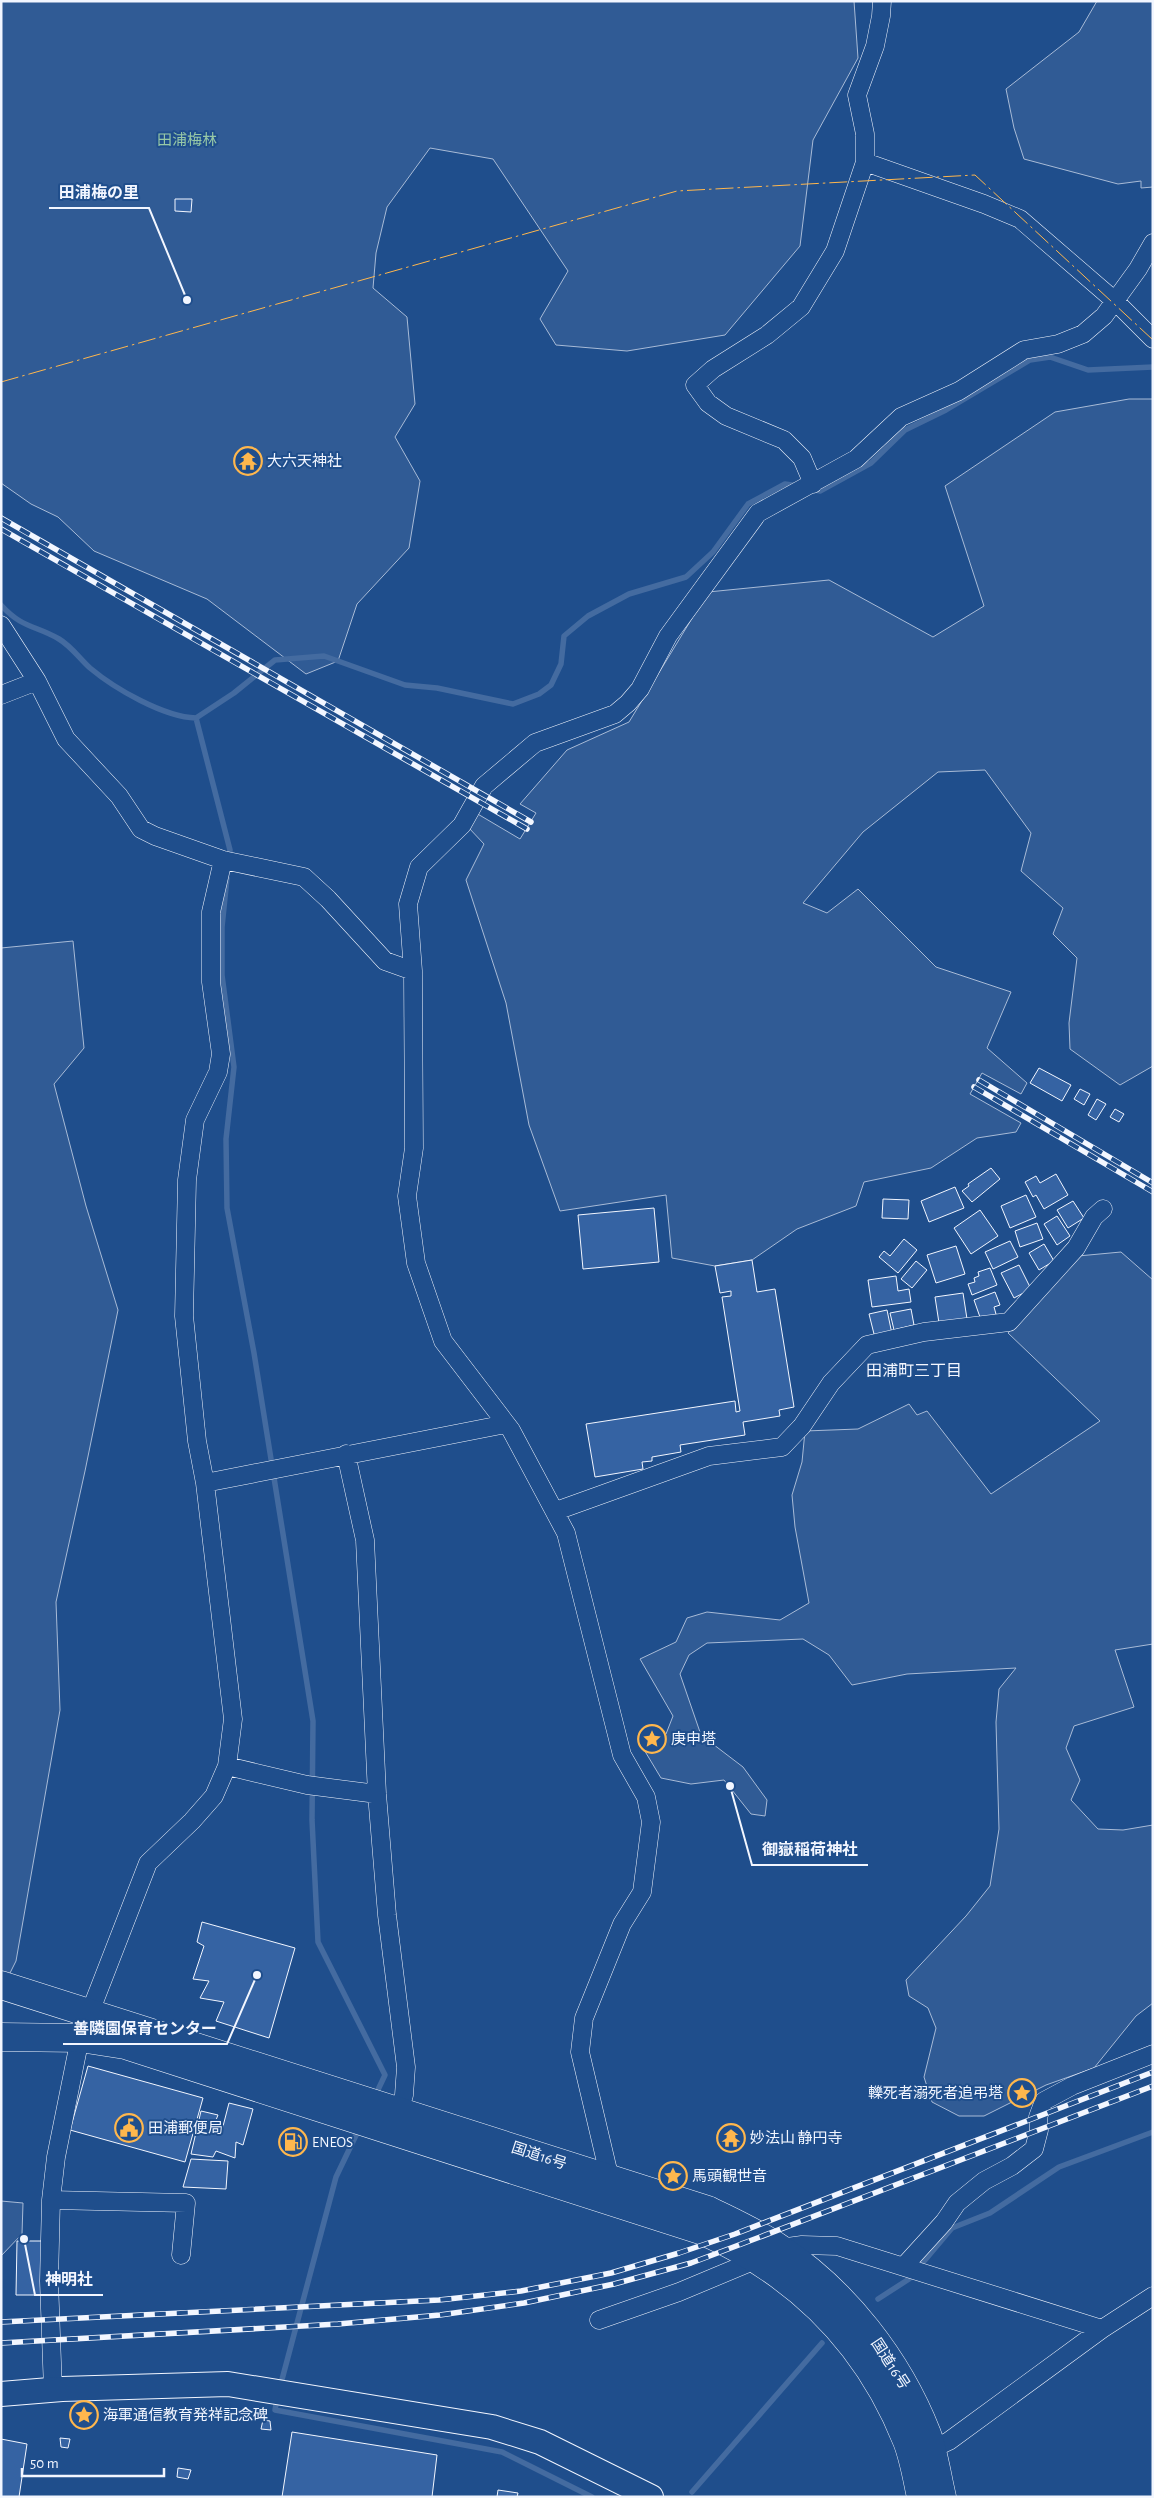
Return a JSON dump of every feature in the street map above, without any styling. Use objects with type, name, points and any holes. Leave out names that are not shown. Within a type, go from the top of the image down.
[{"type":"highway","name":"国道16号","points":[[1,1985],[125,2045],[610,2179],[708,2210],[769,2254],[822,2283],[859,2319],[887,2356],[909,2393],[922,2454],[942,2497]]},
{"type":"highway","name":"国道16号","points":[[1,2037],[85,2026]]},
{"type":"highway","name":"国道16号","points":[[391,2120],[769,2254]]},
{"type":"highway","name":"国道16号","points":[[921,2497],[922,2454]]},
{"type":"street","points":[[813,484],[802,458],[784,440],[726,416],[708,403],[695,385],[713,369],[767,335],[801,307],[838,245],[865,162],[865,134],[858,95],[875,46],[882,1]]},
{"type":"street","points":[[865,162],[984,204],[1020,219],[1115,301],[1153,339]]},
{"type":"street","points":[[610,2179],[580,2052],[584,2018],[622,1924],[642,1892],[651,1822],[646,1797],[622,1755],[566,1533],[556,1511],[506,1424],[443,1341],[416,1263],[407,1196],[414,1148],[413,971],[408,904],[419,867],[462,825],[484,786],[535,743],[615,714],[628,703],[640,689],[668,636],[758,513],[856,459],[901,417],[959,391],[1024,350],[1058,344],[1083,334],[1104,316],[1138,269],[1153,243]]},
{"type":"street","points":[[1,625],[36,681],[70,745],[119,796],[141,829],[155,836],[223,860],[304,877],[328,899],[385,961],[413,971]]},
{"type":"street","points":[[1,694],[36,681]]},
{"type":"street","points":[[53,2390],[48,2281],[51,2200],[56,2157],[85,2026],[148,1863],[192,1821],[214,1796],[227,1766],[233,1719],[206,1483],[197,1441],[184,1316],[187,1180],[195,1120],[218,1072],[221,1054],[211,982],[211,912],[223,860]]},
{"type":"street","points":[[556,1511],[709,1456],[782,1447],[802,1426],[831,1383],[867,1345],[924,1332],[1009,1322],[1076,1248],[1094,1217],[1103,1209]]},
{"type":"street","points":[[206,1483],[506,1424]]},
{"type":"street","points":[[346,1454],[365,1540],[377,1794],[388,1915],[406,2067],[391,2120]]},
{"type":"street","points":[[227,1766],[307,1785],[377,1794]]},
{"type":"street","points":[[904,2266],[944,2222],[957,2203],[984,2181],[1012,2166],[1034,2149],[1039,2130],[1038,2117],[1044,2101],[1072,2086],[1153,2054]]},
{"type":"street","points":[[51,2200],[186,2202],[182,2255]]},
{"type":"street","points":[[599,2320],[679,2292],[769,2254],[802,2245],[837,2246],[1102,2329]]},
{"type":"street","points":[[922,2454],[949,2441],[1102,2329],[1153,2296]]},
{"type":"street","points":[[1,2394],[53,2390],[228,2384],[492,2427],[540,2442],[650,2497]]},
{"type":"shaded area","points":[[1,1],[854,1],[858,58],[813,140],[800,246],[725,335],[627,351],[556,345],[540,319],[568,271],[493,159],[430,148],[387,207],[376,253],[373,288],[407,317],[415,404],[395,437],[420,481],[409,548],[357,604],[338,661],[306,674],[207,599],[94,551],[58,517],[31,504],[1,483]]},
{"type":"shaded area","points":[[1097,1],[1153,1],[1153,187],[1141,188],[1141,181],[1118,184],[1024,159],[1014,128],[1006,89],[1079,32]]},
{"type":"shaded area","points":[[1129,399],[1153,399],[1153,1066],[1120,1085],[1070,1049],[1069,1023],[1077,958],[1053,934],[1063,908],[1021,871],[1031,833],[985,770],[938,772],[863,832],[803,903],[827,913],[858,889],[936,967],[1011,992],[987,1048],[1027,1083],[1021,1094],[982,1073],[970,1094],[1021,1123],[1016,1132],[977,1138],[931,1168],[864,1182],[856,1206],[797,1229],[752,1260],[715,1266],[672,1258],[666,1195],[560,1211],[529,1125],[506,1003],[466,880],[484,844],[468,827],[476,813],[520,839],[536,813],[520,804],[567,750],[629,722],[708,592],[829,580],[933,637],[984,606],[945,486],[1055,412]]},
{"type":"shaded area","points":[[73,941],[84,1048],[54,1084],[86,1206],[118,1310],[56,1602],[60,1710],[16,1961],[1,1991],[1,948]]},
{"type":"shaded area","points":[[1121,1252],[1153,1280],[1153,1644],[1115,1650],[1134,1707],[1074,1726],[1066,1748],[1080,1780],[1071,1800],[1098,1829],[1123,1830],[1153,1825],[1153,2003],[1136,2016],[1094,2068],[1046,2085],[984,2116],[959,2116],[932,2102],[924,2077],[936,2028],[928,2008],[909,1996],[906,1980],[966,1916],[990,1886],[999,1829],[996,1722],[999,1689],[1016,1668],[907,1674],[852,1685],[829,1655],[803,1639],[707,1643],[689,1655],[680,1674],[701,1735],[743,1767],[767,1800],[765,1816],[751,1814],[724,1780],[691,1784],[661,1778],[640,1743],[666,1734],[673,1716],[640,1659],[676,1642],[687,1618],[707,1612],[780,1620],[809,1603],[795,1527],[792,1495],[802,1462],[805,1431],[858,1429],[909,1404],[917,1415],[927,1411],[991,1494],[1100,1421],[1008,1333],[1078,1256]]},
{"type":"shaded area","points":[[1,2201],[23,2203],[22,2234],[1,2256]]},
{"type":"building","points":[[175,199],[192,199],[191,212],[175,211]]},
{"type":"building","points":[[1039,1068],[1071,1085],[1062,1101],[1030,1083]]},
{"type":"building","points":[[1080,1089],[1090,1094],[1084,1105],[1074,1099]]},
{"type":"building","points":[[1097,1099],[1106,1104],[1096,1120],[1088,1115]]},
{"type":"building","points":[[1115,1109],[1124,1114],[1119,1122],[1110,1117]]},
{"type":"building","points":[[991,1168],[1000,1179],[972,1202],[962,1191],[969,1186],[968,1184]]},
{"type":"building","points":[[1056,1174],[1068,1195],[1044,1209],[1036,1195],[1033,1197],[1025,1182],[1036,1176],[1040,1183]]},
{"type":"building","points":[[955,1187],[964,1208],[929,1222],[921,1201]]},
{"type":"building","points":[[1026,1195],[1036,1217],[1010,1228],[1001,1206]]},
{"type":"building","points":[[883,1199],[909,1200],[908,1219],[882,1218]]},
{"type":"building","points":[[1073,1201],[1084,1218],[1068,1228],[1057,1210]]},
{"type":"building","points":[[654,1208],[659,1262],[583,1269],[578,1215]]},
{"type":"building","points":[[980,1210],[998,1236],[971,1254],[954,1228]]},
{"type":"building","points":[[1057,1216],[1070,1236],[1057,1245],[1044,1224]]},
{"type":"building","points":[[1037,1223],[1043,1239],[1020,1247],[1015,1231]]},
{"type":"building","points":[[904,1239],[917,1250],[898,1273],[879,1257],[884,1251],[890,1256]]},
{"type":"building","points":[[1010,1241],[1018,1257],[993,1269],[985,1252]]},
{"type":"building","points":[[1044,1244],[1054,1261],[1039,1270],[1029,1253]]},
{"type":"building","points":[[956,1246],[965,1274],[936,1283],[927,1255]]},
{"type":"building","points":[[752,1260],[757,1292],[775,1289],[794,1407],[779,1410],[780,1416],[743,1422],[745,1435],[680,1445],[681,1452],[652,1457],[652,1461],[642,1462],[643,1469],[595,1477],[586,1424],[735,1401],[736,1412],[740,1411],[722,1297],[731,1296],[731,1291],[720,1293],[715,1266]]},
{"type":"building","points":[[916,1261],[927,1270],[912,1288],[901,1279]]},
{"type":"building","points":[[1019,1265],[1031,1289],[1014,1298],[1001,1273]]},
{"type":"building","points":[[990,1268],[997,1285],[972,1295],[968,1284],[975,1282],[974,1278],[979,1276],[978,1272]]},
{"type":"building","points":[[896,1276],[898,1291],[909,1289],[911,1302],[872,1307],[868,1280]]},
{"type":"building","points":[[995,1292],[1000,1305],[994,1307],[996,1314],[981,1320],[974,1300]]},
{"type":"building","points":[[963,1293],[967,1319],[939,1323],[935,1297]]},
{"type":"building","points":[[911,1309],[914,1325],[894,1330],[890,1313]]},
{"type":"building","points":[[887,1310],[892,1334],[875,1338],[869,1314]]},
{"type":"building","points":[[202,1922],[295,1948],[269,2038],[216,2021],[224,2002],[200,1998],[209,1981],[193,1979],[204,1946],[197,1942]]},
{"type":"building","points":[[88,2066],[203,2098],[185,2162],[70,2130]]},
{"type":"building","points":[[229,2103],[253,2109],[243,2145],[236,2142],[235,2158],[216,2151],[213,2157],[191,2154],[201,2111],[218,2115],[212,2130],[221,2134]]},
{"type":"building","points":[[191,2159],[228,2161],[226,2189],[183,2187]]},
{"type":"building","points":[[17,2241],[44,2241],[42,2295],[16,2295]]},
{"type":"building","points":[[263,2420],[270,2421],[271,2430],[261,2429]]},
{"type":"building","points":[[292,2432],[437,2455],[432,2497],[282,2497]]},
{"type":"building","points":[[60,2438],[70,2439],[68,2448],[61,2447]]},
{"type":"building","points":[[1,2439],[27,2444],[19,2497],[1,2497]]},
{"type":"building","points":[[178,2468],[191,2470],[188,2479],[177,2477]]},
{"type":"building","points":[[498,2490],[518,2493],[517,2497],[497,2497]]},
{"type":"waterway","points":[[812,489],[820,491],[871,463],[905,430],[946,410],[1030,360],[1050,357],[1088,370],[1153,367]]},
{"type":"waterway","points":[[229,858],[230,850],[196,718],[234,693],[275,660],[324,656],[405,685],[437,688],[513,704],[539,694],[551,685],[561,664],[564,636],[588,616],[629,594],[686,577],[713,552],[748,504],[785,484],[798,486]]},
{"type":"waterway","points":[[1,605],[23,623],[63,642],[90,668],[126,693],[169,713],[196,718]]},
{"type":"waterway","points":[[227,878],[222,927],[222,975],[234,1067],[226,1139],[227,1208],[254,1353],[313,1721],[312,1820],[318,1942],[385,2075],[375,2096]]},
{"type":"waterway","points":[[280,2387],[336,2177],[359,2129]]},
{"type":"waterway","points":[[878,2299],[909,2279],[952,2228],[990,2213],[1059,2167],[1153,2132]]},
{"type":"waterway","points":[[692,2492],[822,2343]]},
{"type":"waterway","points":[[277,2399],[275,2410],[502,2452],[592,2497]]},
{"type":"railway","points":[[1,518],[531,822]]},
{"type":"railway","points":[[1,529],[527,829]]},
{"type":"railway","points":[[979,1080],[1153,1183]]},
{"type":"railway","points":[[974,1087],[1153,1192]]},
{"type":"railway","points":[[1,2322],[439,2300],[521,2291],[611,2273],[735,2234],[1153,2072]]},
{"type":"railway","points":[[1,2343],[338,2324],[440,2315],[524,2303],[614,2284],[691,2263],[1153,2086]]},
{"type":"power","points":[[1,382],[677,191],[975,175],[1153,340]]},
{"type":"place","name":"田浦梅の里","points":[[187,300]]},
{"type":"place","name":"大六天神社","points":[[248,461]]},
{"type":"place","name":"庚申塔","points":[[652,1739]]},
{"type":"place","name":"御嶽稲荷神社","points":[[730,1786]]},
{"type":"place","name":"善隣園保育センター","points":[[257,1975]]},
{"type":"place","name":"轢死者溺死者追弔塔","points":[[1022,2093]]},
{"type":"place","name":"田浦郵便局","points":[[129,2128]]},
{"type":"place","name":"妙法山 静円寺","points":[[731,2138]]},
{"type":"place","name":"ENEOS","points":[[293,2142]]},
{"type":"place","name":"馬頭観世音","points":[[673,2176]]},
{"type":"place","name":"神明社","points":[[24,2239]]},
{"type":"place","name":"海軍通信教育発祥記念碑","points":[[84,2415]]},
{"type":"district","name":"田浦町三丁目","points":[[914,1371]]},
{"type":"park label","name":"田浦梅林","points":[[187,140]]}]
